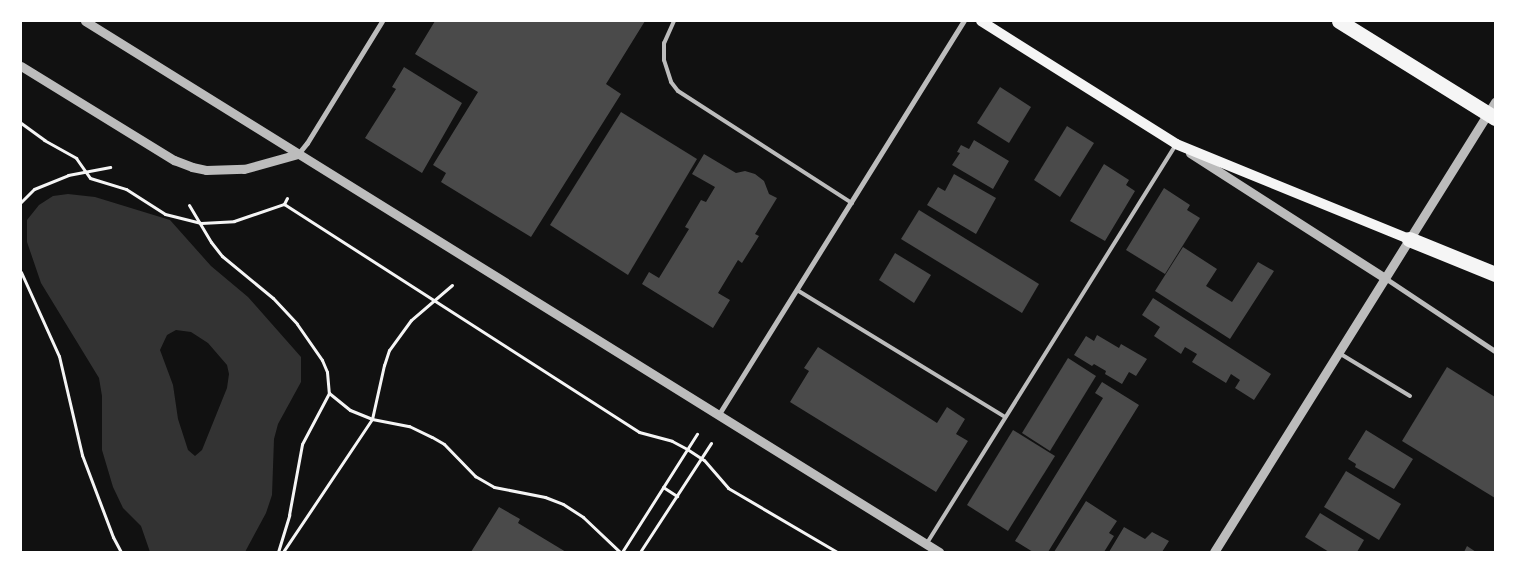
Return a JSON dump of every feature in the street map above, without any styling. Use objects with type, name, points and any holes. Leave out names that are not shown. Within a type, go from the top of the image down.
[{"type":"highway","points":[[1339,21],[1495,118]]},
{"type":"highway","points":[[1409,239],[1495,274]]},
{"type":"main road","points":[[981,21],[1176,144],[1409,239]]},
{"type":"street","points":[[86,21],[940,552]]},
{"type":"street","points":[[21,66],[174,160],[206,170],[244,169],[298,154],[307,143],[382,21]]},
{"type":"street","points":[[719,414],[964,21]]},
{"type":"street","points":[[1214,552],[1495,102]]},
{"type":"street","points":[[1176,144],[1495,351]]},
{"type":"lane","points":[[674,21],[664,43],[664,60],[670,82],[678,91],[852,203]]},
{"type":"lane","points":[[926,544],[1176,144]]},
{"type":"lane","points":[[798,290],[1005,417]]},
{"type":"lane","points":[[1338,352],[1410,396]]},
{"type":"path","points":[[21,123],[44,140],[76,158],[90,178],[126,189],[165,214],[198,222],[234,221],[284,204],[287,198]]},
{"type":"path","points":[[21,202],[34,190],[68,175],[110,167]]},
{"type":"path","points":[[284,204],[638,432],[672,441],[687,449],[701,459],[728,488],[837,552]]},
{"type":"path","points":[[189,206],[222,256],[273,298],[297,324],[322,360],[327,372],[329,393],[302,444],[289,515],[278,552]]},
{"type":"path","points":[[21,272],[59,356],[82,455],[113,537],[121,552]]},
{"type":"path","points":[[283,552],[372,419],[389,350],[411,320],[452,285]]},
{"type":"path","points":[[329,393],[350,410],[372,419],[409,426],[432,437],[452,452],[475,476],[494,487],[545,497],[564,504],[583,518],[621,552],[697,434]]},
{"type":"path","points":[[640,552],[711,443]]},
{"type":"path","points":[[663,488],[676,496]]},
{"type":"shaded area","points":[[68,194],[95,197],[170,220],[211,266],[248,297],[301,357],[301,382],[278,424],[274,439],[272,495],[266,513],[245,552],[150,552],[141,526],[123,508],[113,487],[102,450],[102,396],[99,378],[41,283],[27,242],[27,220],[39,205],[53,196]],"holes":[[[176,330],[191,332],[208,343],[227,365],[229,374],[227,388],[202,450],[195,456],[188,450],[178,419],[173,385],[160,350],[167,335]]]},
{"type":"building","points":[[435,21],[645,21],[606,84],[621,94],[531,237],[441,182],[446,173],[433,165],[478,92],[415,54]]},
{"type":"building","points":[[404,67],[462,103],[422,173],[365,138],[396,89],[392,87]]},
{"type":"building","points":[[1000,87],[1031,107],[1009,143],[977,123]]},
{"type":"building","points":[[621,112],[697,159],[628,275],[550,225]]},
{"type":"building","points":[[1067,126],[1094,143],[1060,197],[1034,180]]},
{"type":"building","points":[[974,140],[1009,161],[993,189],[952,165],[960,153],[957,152],[961,145],[969,149]]},
{"type":"building","points":[[704,154],[736,173],[745,171],[755,174],[764,181],[769,194],[777,198],[755,234],[759,236],[742,263],[738,260],[718,293],[730,300],[713,328],[642,284],[649,272],[659,278],[689,229],[685,227],[701,200],[706,202],[715,187],[692,174]]},
{"type":"building","points":[[1104,164],[1129,180],[1126,185],[1135,191],[1105,241],[1070,221]]},
{"type":"building","points":[[954,174],[996,198],[976,234],[927,205],[938,187],[945,191]]},
{"type":"building","points":[[1164,188],[1190,205],[1187,210],[1200,218],[1165,274],[1126,250]]},
{"type":"building","points":[[919,210],[1039,284],[1022,313],[901,239]]},
{"type":"building","points":[[1183,247],[1217,269],[1206,286],[1232,302],[1258,262],[1274,271],[1230,339],[1155,291]]},
{"type":"building","points":[[895,253],[931,275],[914,303],[879,280]]},
{"type":"building","points":[[1153,298],[1271,374],[1254,400],[1235,388],[1240,380],[1231,374],[1226,383],[1192,362],[1197,354],[1185,347],[1181,354],[1154,336],[1160,327],[1142,315]]},
{"type":"building","points":[[1097,335],[1119,348],[1121,344],[1147,359],[1136,376],[1129,372],[1122,384],[1105,374],[1106,371],[1094,364],[1092,366],[1074,355],[1086,336],[1094,341]]},
{"type":"building","points":[[818,347],[937,423],[947,407],[965,419],[956,434],[968,441],[936,492],[790,402],[809,371],[804,368]]},
{"type":"building","points":[[1068,358],[1096,376],[1050,451],[1022,433]]},
{"type":"building","points":[[1447,367],[1495,397],[1495,498],[1402,441]]},
{"type":"building","points":[[1102,382],[1139,405],[1048,552],[1033,552],[1015,541],[1103,398],[1095,393]]},
{"type":"building","points":[[1013,430],[1055,456],[1008,531],[967,505]]},
{"type":"building","points":[[1366,430],[1413,459],[1394,489],[1355,467],[1356,464],[1348,459]]},
{"type":"building","points":[[1346,471],[1401,504],[1379,540],[1324,507]]},
{"type":"building","points":[[1086,501],[1117,521],[1109,533],[1114,536],[1104,552],[1054,552]]},
{"type":"building","points":[[499,507],[520,519],[518,523],[566,552],[471,552]]},
{"type":"building","points":[[1320,513],[1364,540],[1357,552],[1329,552],[1305,537]]},
{"type":"building","points":[[1124,527],[1145,539],[1152,532],[1169,541],[1162,552],[1109,552]]},
{"type":"building","points":[[1467,546],[1476,552],[1464,552]]}]
